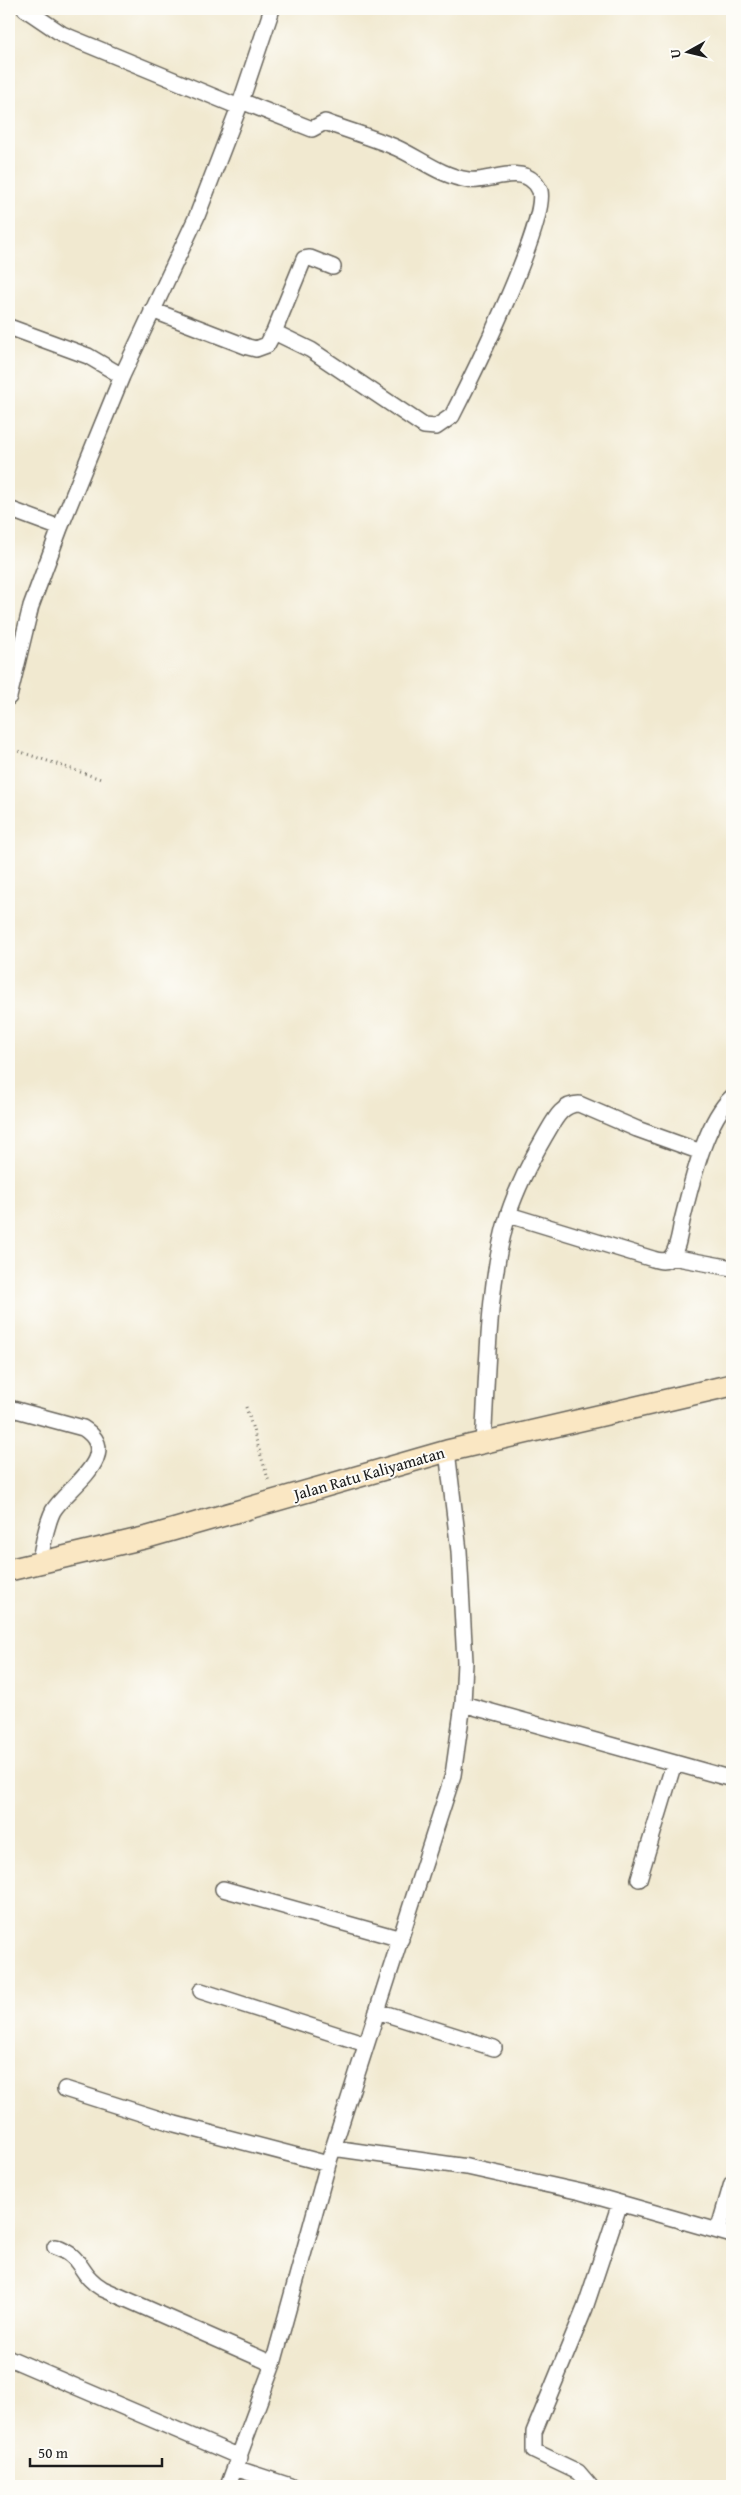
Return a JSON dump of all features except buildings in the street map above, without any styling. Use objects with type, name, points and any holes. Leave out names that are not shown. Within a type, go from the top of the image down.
[{"type":"main road","name":"Jalan Ratu Kaliyamatan","points":[[9,1570],[148,1537],[446,1450],[732,1385]]},
{"type":"street","points":[[25,9],[62,34],[240,104],[312,129],[325,122],[396,147],[450,177],[471,181],[515,175],[524,176],[534,181],[540,192],[534,228],[513,287],[452,416],[442,424],[436,427],[424,426],[311,350],[274,332]]},
{"type":"street","points":[[9,697],[31,606],[60,528],[122,376],[197,216],[240,104],[272,9]]},
{"type":"street","points":[[152,310],[256,349],[267,345],[274,332],[304,259],[310,258],[333,267]]},
{"type":"street","points":[[9,327],[88,356],[122,376]]},
{"type":"street","points":[[9,509],[60,528]]},
{"type":"street","points":[[672,1257],[701,1152],[722,1109],[732,1097]]},
{"type":"street","points":[[483,1442],[495,1283],[509,1215],[534,1155],[561,1111],[571,1104],[579,1104],[638,1129],[701,1152]]},
{"type":"street","points":[[509,1215],[659,1261],[672,1257],[732,1268]]},
{"type":"street","points":[[9,1408],[83,1428],[94,1435],[97,1442],[97,1455],[89,1470],[53,1512],[39,1564]]},
{"type":"street","points":[[228,2486],[273,2364],[328,2164],[451,1783],[463,1704],[465,1662],[462,1589],[446,1450]]},
{"type":"street","points":[[463,1704],[732,1779]]},
{"type":"street","points":[[639,1879],[674,1763]]},
{"type":"street","points":[[222,1889],[401,1939]]},
{"type":"street","points":[[201,1991],[366,2044]]},
{"type":"street","points":[[377,2011],[494,2048]]},
{"type":"street","points":[[65,2089],[175,2124],[328,2164]]},
{"type":"street","points":[[333,2148],[467,2166],[620,2203],[725,2233],[732,2183]]},
{"type":"street","points":[[590,2486],[578,2472],[534,2451],[533,2441],[534,2432],[585,2308],[620,2203]]},
{"type":"street","points":[[54,2247],[72,2254],[89,2280],[103,2290],[273,2364]]},
{"type":"street","points":[[9,2358],[290,2486]]},
{"type":"path","points":[[9,748],[101,779]]},
{"type":"path","points":[[246,1407],[274,1500]]}]
